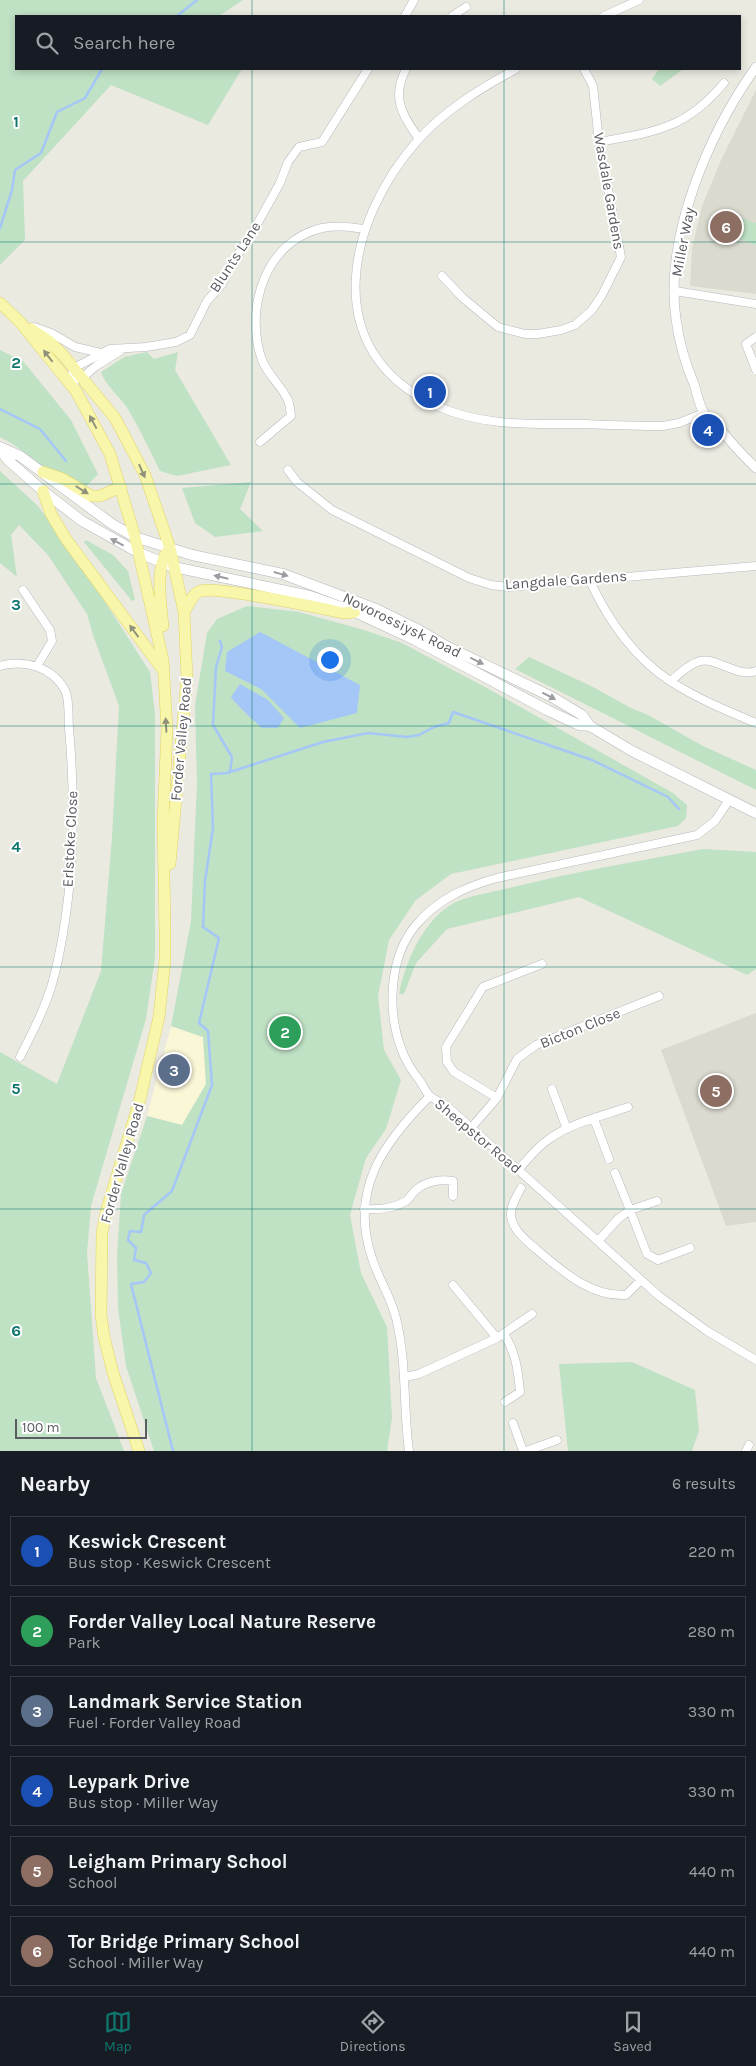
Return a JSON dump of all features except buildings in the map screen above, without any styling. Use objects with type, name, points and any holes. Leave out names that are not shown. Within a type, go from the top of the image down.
[{"type":"main road","points":[[3,306],[20,322]]},
{"type":"main road","name":"Forder Valley Road","points":[[20,322],[49,340],[115,418],[145,475],[170,548],[184,612],[187,678],[165,931]]},
{"type":"main road","name":"Forder Valley Road","points":[[20,322],[76,391],[110,454],[136,536],[163,665],[167,730],[163,822],[165,960],[159,1017],[140,1099],[106,1212],[102,1233],[102,1315],[104,1337],[113,1373],[139,1451]]},
{"type":"main road","points":[[0,449],[20,456],[43,472],[58,486],[112,524],[136,536]]},
{"type":"main road","points":[[0,449],[9,460],[43,491],[82,521],[139,553]]},
{"type":"main road","points":[[43,472],[63,479],[91,496],[100,496],[120,487]]},
{"type":"main road","points":[[43,491],[51,514],[66,539],[163,665]]},
{"type":"main road","name":"Novorossiysk Road","points":[[136,536],[170,548],[283,574],[376,609],[552,698],[582,715],[590,726],[632,751],[756,813]]},
{"type":"main road","points":[[163,665],[166,646],[160,594],[162,562],[170,548]]},
{"type":"main road","name":"Novorossiysk Road","points":[[139,553],[174,567],[310,596],[355,612],[415,640],[547,710],[579,725],[590,726]]},
{"type":"main road","points":[[184,612],[194,596],[201,591],[238,593],[343,614],[355,612]]},
{"type":"street","points":[[406,15],[414,0]]},
{"type":"street","points":[[606,15],[624,3],[639,0]]},
{"type":"street","points":[[453,15],[466,6]]},
{"type":"street","name":"Miller Way","points":[[756,67],[710,148],[698,178],[681,235],[675,264],[675,317],[680,343],[704,414],[713,421],[739,452],[756,468]]},
{"type":"street","name":"Blunts Lane","points":[[74,368],[110,349],[146,347],[176,342],[190,335],[207,301],[222,284],[229,268],[261,218],[280,184],[288,162],[299,147],[322,142],[367,70]]},
{"type":"street","points":[[405,70],[402,76],[398,96],[402,114],[419,139]]},
{"type":"street","points":[[514,70],[469,96],[419,139],[377,199],[364,229],[358,252],[354,284],[361,325],[371,348],[395,379],[412,393],[436,406],[467,416],[506,423],[667,426],[704,414]]},
{"type":"street","name":"Wasdale Gardens","points":[[442,276],[463,298],[498,327],[525,334],[557,331],[575,325],[592,310],[602,295],[621,257],[599,142],[593,86],[585,70]]},
{"type":"street","points":[[599,142],[660,130],[680,122],[710,101],[724,83]]},
{"type":"street","points":[[260,442],[291,416],[288,400],[263,361],[257,339],[258,295],[268,268],[284,247],[309,233],[322,228],[339,226],[364,229]]},
{"type":"street","points":[[675,291],[756,304]]},
{"type":"street","points":[[20,322],[51,333],[75,347],[101,353]]},
{"type":"street","points":[[756,337],[746,344],[756,370]]},
{"type":"street","points":[[82,378],[96,366],[125,348]]},
{"type":"street","points":[[74,368],[72,369],[76,391]]},
{"type":"street","name":"Langdale Gardens","points":[[288,470],[297,482],[332,510],[469,578],[491,585],[508,587],[756,566]]},
{"type":"street","points":[[590,581],[609,616],[628,643],[671,681],[718,706],[756,723]]},
{"type":"street","points":[[23,590],[50,630],[52,640],[37,666]]},
{"type":"street","points":[[671,681],[688,667],[701,660],[728,667],[745,674],[756,671]]},
{"type":"street","name":"Erlstoke Close","points":[[0,666],[20,663],[37,666],[57,678],[66,692],[73,772],[72,842],[62,940],[45,1007],[20,1057]]},
{"type":"street","name":"Sheepstor Road","points":[[729,800],[715,821],[696,835],[474,884],[454,894],[425,915],[415,926],[403,946],[393,982],[392,1002],[401,1050],[430,1096],[447,1106],[676,1310],[721,1340],[756,1360]]},
{"type":"street","points":[[497,1098],[454,1072],[447,1062],[446,1046],[483,987],[542,964]]},
{"type":"street","name":"Bicton Close","points":[[471,1128],[497,1098],[517,1059],[536,1045],[659,996]]},
{"type":"street","points":[[552,1089],[567,1128]]},
{"type":"street","points":[[410,1451],[403,1352],[396,1316],[368,1248],[364,1209],[366,1188],[378,1160],[396,1133],[430,1096]]},
{"type":"street","points":[[518,1169],[547,1139],[567,1128],[628,1107]]},
{"type":"street","points":[[594,1119],[609,1159]]},
{"type":"street","points":[[615,1173],[647,1254],[658,1260],[690,1248]]},
{"type":"street","points":[[364,1209],[380,1210],[393,1208],[407,1200],[417,1189],[441,1179],[453,1181],[454,1196]]},
{"type":"street","points":[[521,1188],[513,1204],[511,1217],[517,1232],[565,1274],[597,1290],[619,1296],[626,1296],[641,1280]]},
{"type":"street","points":[[598,1240],[618,1219],[630,1210],[657,1201]]},
{"type":"street","points":[[453,1284],[513,1349],[520,1392],[506,1402]]},
{"type":"street","points":[[405,1377],[419,1374],[500,1336],[532,1314]]},
{"type":"street","points":[[513,1423],[525,1451],[557,1440]]},
{"type":"shaded area","points":[[756,90],[756,294],[690,286],[692,248],[702,206],[721,160]]},
{"type":"shaded area","points":[[756,1013],[756,1222],[726,1226],[661,1050]]},
{"type":"shaded area","points":[[171,1026],[203,1037],[206,1084],[182,1125],[147,1116]]},
{"type":"green space","points":[[0,0],[243,0],[220,15],[15,15],[15,70],[241,70],[208,125],[111,85],[23,181],[25,240],[0,265]]},
{"type":"green space","points":[[658,70],[682,70],[660,86],[652,79]]},
{"type":"green space","points":[[727,213],[756,223],[756,245],[720,232]]},
{"type":"green space","points":[[0,350],[23,361],[71,420],[98,474],[80,493],[0,437]]},
{"type":"green space","points":[[147,352],[154,359],[178,352],[175,370],[231,465],[177,476],[160,471],[131,414],[109,386],[101,372],[124,357]]},
{"type":"green space","points":[[0,471],[38,506],[84,569],[150,672],[155,714],[155,958],[146,1019],[91,1206],[87,1253],[96,1378],[124,1451],[0,1451],[0,1052],[57,1084],[101,971],[112,837],[119,706],[87,614],[48,555],[19,525],[11,535],[17,577],[0,563]]},
{"type":"green space","points":[[251,482],[240,509],[263,531],[215,537],[195,523],[182,488]]},
{"type":"green space","points":[[86,540],[113,555],[128,571],[135,600],[132,601],[84,542]]},
{"type":"green space","points":[[247,606],[299,612],[402,643],[485,687],[673,793],[687,805],[686,818],[678,826],[451,874],[416,900],[389,940],[378,996],[384,1050],[401,1080],[386,1129],[366,1158],[350,1215],[361,1273],[387,1327],[392,1418],[387,1451],[154,1451],[126,1366],[118,1308],[117,1256],[121,1194],[147,1116],[182,1125],[206,1084],[203,1037],[171,1026],[191,921],[197,783],[195,705],[207,633],[217,619]]},
{"type":"green space","points":[[529,657],[648,715],[703,746],[756,770],[756,790],[515,669]]},
{"type":"green space","points":[[703,849],[756,852],[756,969],[747,975],[579,897],[447,929],[416,963],[404,994],[399,994],[411,955],[425,930],[443,910],[454,903],[473,896],[558,877]]},
{"type":"green space","points":[[632,1362],[695,1390],[699,1431],[692,1451],[568,1451],[559,1364]]},
{"type":"water","points":[[260,632],[360,685],[357,713],[300,728],[261,689],[225,671],[227,652]]},
{"type":"water","points":[[240,684],[268,700],[284,718],[278,728],[262,728],[231,697]]},
{"type":"waterway","points":[[178,15],[197,0]]},
{"type":"waterway","points":[[0,228],[12,190],[15,170],[41,153],[57,112],[85,98],[101,70]]},
{"type":"waterway","points":[[0,409],[40,429],[66,461]]},
{"type":"waterway","points":[[220,641],[222,647],[216,667],[213,725],[232,757],[230,772]]},
{"type":"waterway","points":[[173,1451],[131,1284],[144,1282],[151,1273],[146,1263],[134,1260],[136,1248],[128,1240],[130,1231],[141,1232],[144,1215],[172,1191],[212,1085],[208,1031],[199,1023],[219,938],[203,927],[205,881],[213,828],[211,774],[227,773],[323,742],[368,733],[407,737],[419,735],[434,727],[449,723],[453,712],[592,760],[668,797],[679,809]]},
{"type":"place","name":"Tor Bridge Primary School","points":[[726,227]]},
{"type":"place","name":"Keswick Crescent","points":[[430,392]]},
{"type":"place","name":"Leypark Drive","points":[[708,430]]},
{"type":"place","name":"Forder Valley Local Nature Reserve","points":[[285,1032]]},
{"type":"place","name":"Landmark Service Station","points":[[174,1070]]},
{"type":"place","name":"Leigham Primary School","points":[[716,1091]]}]
